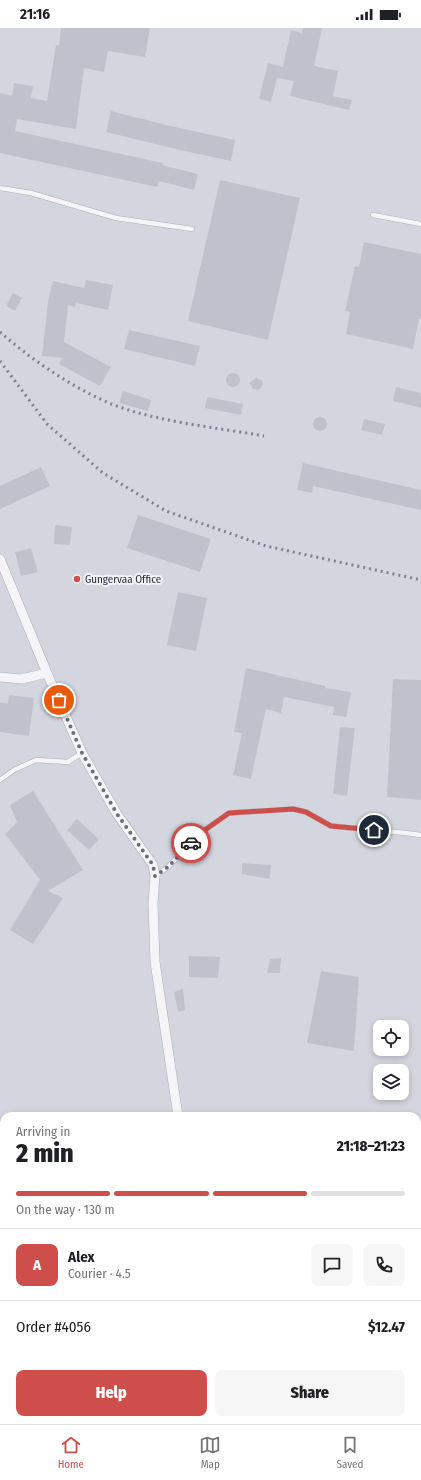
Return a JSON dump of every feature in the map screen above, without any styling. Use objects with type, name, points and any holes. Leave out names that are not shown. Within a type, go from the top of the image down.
[{"type":"street","points":[[0,559],[82,753],[117,814],[153,865],[155,876],[153,903],[155,962],[177,1112]]},
{"type":"street","points":[[0,677],[21,679],[47,673]]},
{"type":"lane","points":[[0,188],[31,193],[116,218],[192,229]]},
{"type":"lane","points":[[373,215],[421,224]]},
{"type":"lane","points":[[0,780],[14,770],[36,760],[68,762],[82,753]]},
{"type":"lane","points":[[155,876],[168,867],[202,832],[229,813],[293,809],[306,812],[331,826],[421,835]]},
{"type":"shaded area","points":[[0,28],[421,28],[421,1112],[0,1112]]},
{"type":"building","points":[[61,28],[150,28],[145,57],[108,51],[104,72],[84,68],[76,129],[17,119],[15,131],[163,163],[162,165],[198,174],[194,190],[159,181],[157,187],[0,153],[0,93],[12,96],[14,83],[33,86],[31,98],[47,101],[56,45],[59,46]]},
{"type":"building","points":[[303,28],[322,28],[314,66],[338,71],[333,96],[352,100],[349,110],[290,96],[294,81],[277,78],[271,102],[259,99],[268,63],[283,67],[291,30],[302,33]]},
{"type":"building","points":[[111,111],[235,140],[231,161],[106,132]]},
{"type":"building","points":[[220,180],[300,198],[268,340],[188,321]]},
{"type":"building","points":[[364,242],[421,254],[421,319],[419,319],[413,349],[346,334],[350,312],[345,311],[355,266],[359,267]]},
{"type":"building","points":[[86,280],[113,285],[108,310],[76,303],[75,307],[68,305],[64,342],[111,367],[100,386],[59,364],[62,358],[42,356],[48,301],[53,281],[84,288]]},
{"type":"building","points":[[13,293],[22,298],[15,311],[6,306]]},
{"type":"building","points":[[129,330],[200,346],[195,366],[124,349]]},
{"type":"building","points":[[233,373],[238,375],[240,380],[238,385],[233,387],[228,385],[226,380],[228,375]]},
{"type":"building","points":[[256,378],[262,380],[263,384],[258,390],[253,389],[249,383]]},
{"type":"building","points":[[396,387],[421,393],[421,408],[393,401]]},
{"type":"building","points":[[123,391],[151,400],[148,411],[119,403]]},
{"type":"building","points":[[207,397],[243,404],[241,415],[205,408]]},
{"type":"building","points":[[317,417],[323,417],[327,421],[327,427],[323,431],[317,431],[313,427],[313,421]]},
{"type":"building","points":[[364,419],[385,424],[382,435],[361,430]]},
{"type":"building","points":[[303,463],[421,490],[421,510],[313,486],[312,493],[297,490]]},
{"type":"building","points":[[41,467],[50,486],[0,509],[0,486]]},
{"type":"building","points":[[138,515],[211,539],[200,572],[127,548]]},
{"type":"building","points":[[55,525],[72,527],[70,545],[54,544]]},
{"type":"building","points":[[31,548],[38,572],[21,576],[15,552]]},
{"type":"building","points":[[178,592],[207,598],[196,651],[167,645]]},
{"type":"building","points":[[246,668],[325,686],[325,688],[351,692],[346,717],[333,715],[334,707],[284,697],[281,713],[266,709],[251,779],[233,775],[242,733],[234,732]]},
{"type":"building","points":[[393,679],[421,680],[421,800],[387,797]]},
{"type":"building","points":[[9,695],[34,698],[29,736],[0,732],[0,702],[8,704]]},
{"type":"building","points":[[340,727],[355,728],[347,796],[333,794]]},
{"type":"building","points":[[33,791],[83,870],[48,891],[63,898],[33,944],[10,930],[40,880],[5,834],[17,822],[10,805]]},
{"type":"building","points":[[77,819],[99,839],[89,850],[67,830]]},
{"type":"building","points":[[242,863],[271,865],[270,879],[242,874]]},
{"type":"building","points":[[189,956],[220,957],[218,978],[189,977]]},
{"type":"building","points":[[281,958],[280,973],[267,973],[270,959]]},
{"type":"building","points":[[321,971],[359,977],[354,1051],[307,1043]]},
{"type":"building","points":[[183,989],[185,1010],[178,1012],[174,992]]},
{"type":"railway","points":[[0,332],[25,353],[52,372],[80,389],[109,403],[146,415],[264,436]]},
{"type":"railway","points":[[0,361],[47,424],[103,473],[166,511],[266,546],[421,580]]},
{"type":"way so far","points":[[59,700],[82,753],[117,814],[153,865],[155,876],[168,867],[191,843]]},
{"type":"place","name":"Gungervaa Office","points":[[77,579]]},
{"type":"route","points":[[191,843],[202,832],[229,813],[293,809],[306,812],[331,826],[374,830]]}]
